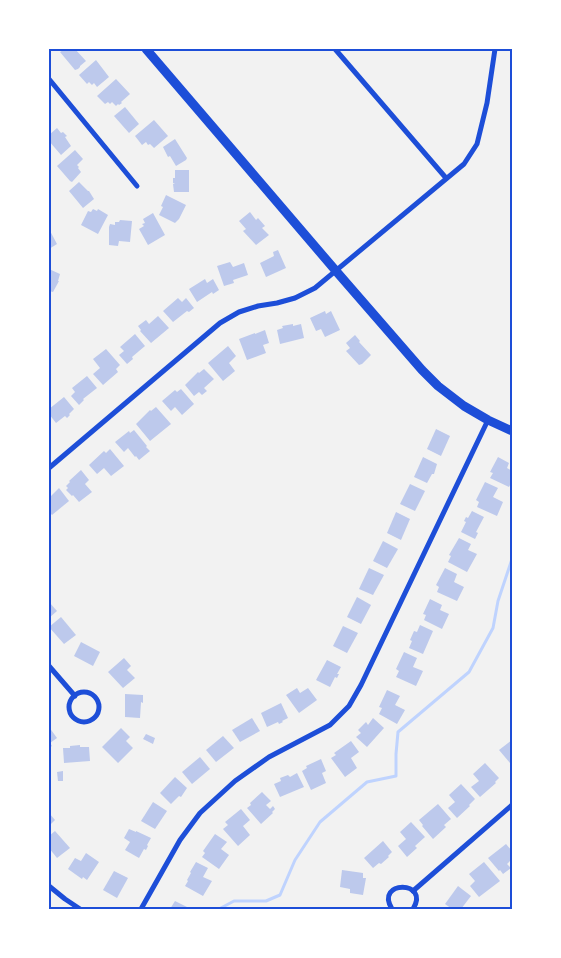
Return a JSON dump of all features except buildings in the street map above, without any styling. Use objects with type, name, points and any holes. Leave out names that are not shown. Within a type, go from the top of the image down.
[{"type":"main road","points":[[146,49],[422,370],[438,386],[464,406],[512,431]]},
{"type":"street","points":[[335,49],[446,178]]},
{"type":"street","points":[[49,468],[220,323],[239,312],[295,298],[315,288],[464,164],[476,144],[487,103],[495,49]]},
{"type":"street","points":[[49,79],[137,186]]},
{"type":"street","points":[[140,909],[180,840],[200,813],[234,781],[269,757],[330,725],[349,706],[488,420]]},
{"type":"street","points":[[49,666],[75,696]]},
{"type":"street","points":[[86,692],[94,696],[99,709],[95,717],[82,722],[73,716],[70,702],[75,696],[86,692]]},
{"type":"street","points":[[412,891],[512,805]]},
{"type":"street","points":[[49,886],[64,899],[80,909]]},
{"type":"street","points":[[392,909],[389,897],[393,890],[402,886],[412,891],[416,896],[417,901],[413,909]]},
{"type":"waterway","points":[[219,909],[234,901],[266,901],[280,895],[295,860],[320,822],[367,782],[396,776],[398,732],[469,672],[493,628],[498,601],[512,559]]}]
